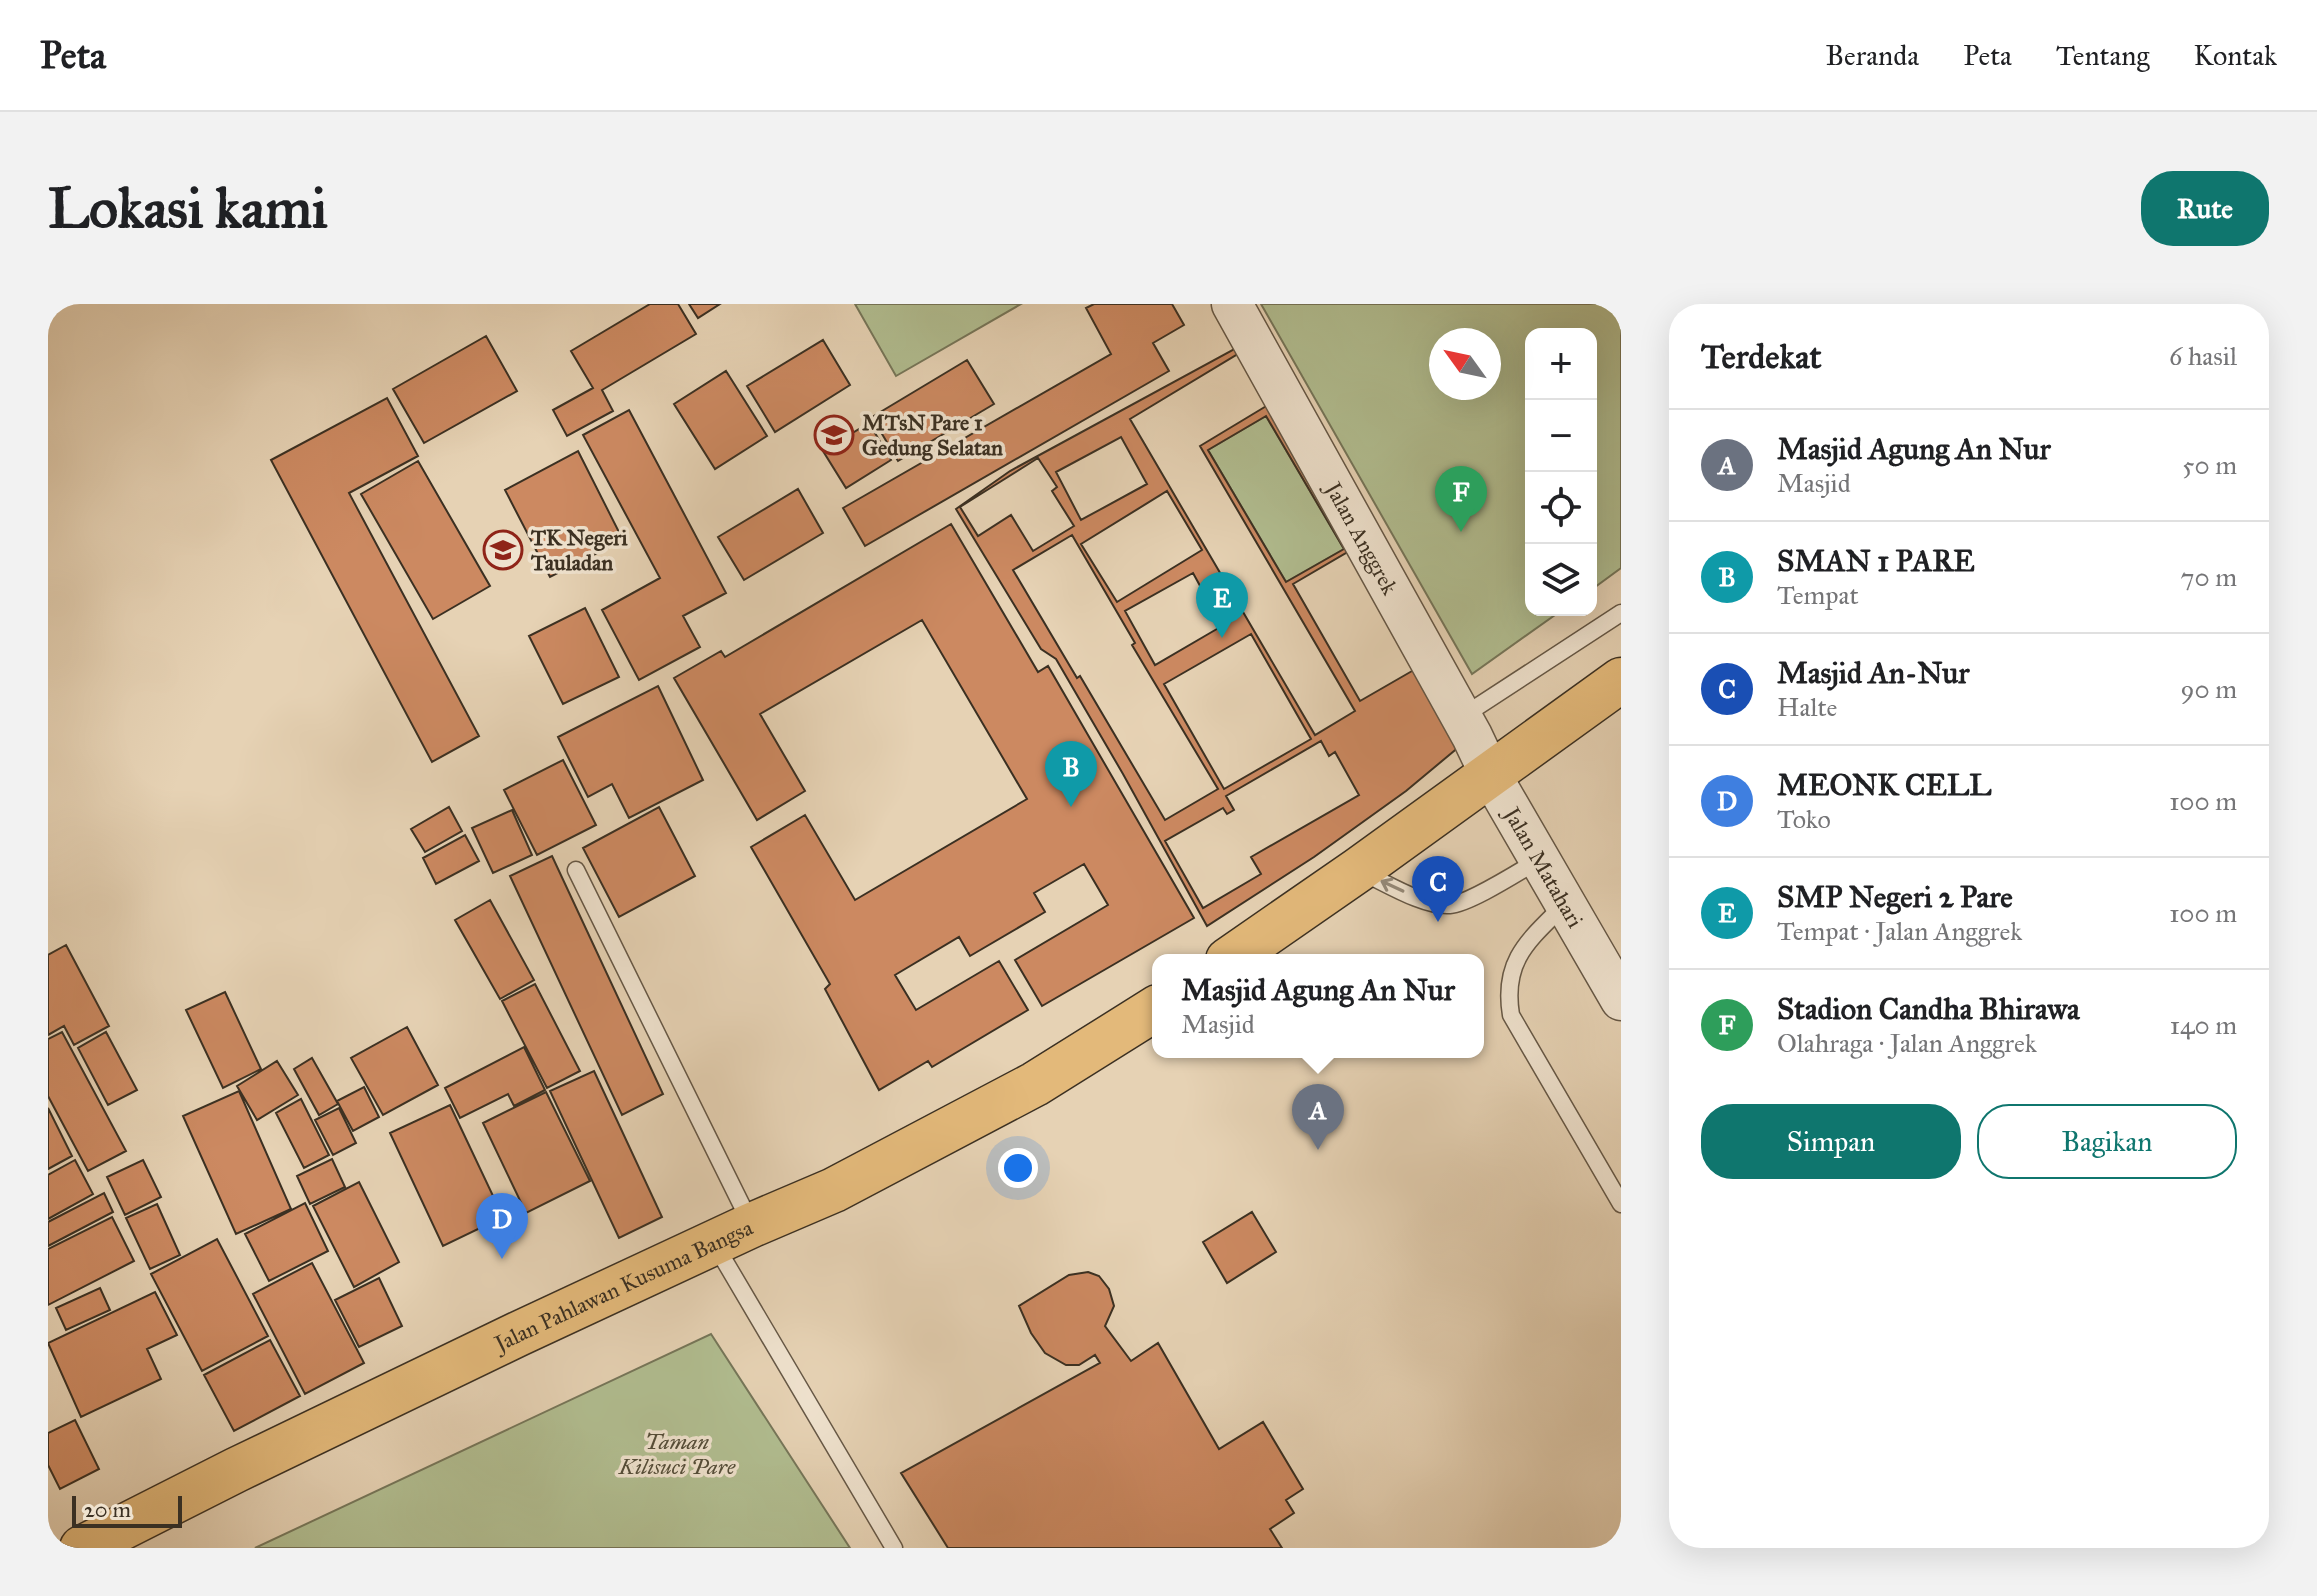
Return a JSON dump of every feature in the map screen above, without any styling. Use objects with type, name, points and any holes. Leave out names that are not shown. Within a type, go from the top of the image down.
[{"type":"main road","points":[[1237,954],[1621,680]]},
{"type":"main road","name":"Jalan Pahlawan Kusuma Bangsa","points":[[82,1548],[518,1334],[834,1190],[1035,1084],[1152,1011]]},
{"type":"street","name":"Jalan Anggrek","points":[[1232,304],[1490,774]]},
{"type":"street","name":"Jalan Matahari","points":[[1490,774],[1621,1000]]},
{"type":"lane","points":[[1461,717],[1621,613]]},
{"type":"lane","points":[[1358,870],[1432,903],[1450,905],[1466,900],[1539,860]]},
{"type":"lane","points":[[576,870],[733,1234],[894,1548]]},
{"type":"lane","points":[[1565,904],[1525,945],[1511,972],[1508,994],[1511,1015],[1621,1204]]},
{"type":"green space","points":[[855,304],[1021,304],[896,376]]},
{"type":"green space","points":[[1261,304],[1621,304],[1621,568],[1597,586],[1597,328],[1525,328],[1525,616],[1554,616],[1472,674]]},
{"type":"green space","points":[[1266,416],[1344,549],[1286,582],[1208,450]]},
{"type":"green space","name":"Taman Kilisuci Pare","points":[[711,1334],[850,1548],[255,1548]]},
{"type":"building","points":[[650,304],[678,304],[696,334],[602,390],[613,411],[567,436],[553,410],[593,388],[571,351]]},
{"type":"building","points":[[689,304],[720,304],[698,318]]},
{"type":"building","points":[[1094,304],[1172,304],[1184,325],[1153,343],[1169,371],[865,546],[843,508],[1111,354],[1086,308]]},
{"type":"building","points":[[486,336],[517,391],[424,443],[393,389]]},
{"type":"building","points":[[823,340],[850,385],[775,432],[747,386]]},
{"type":"building","points":[[1238,347],[1466,741],[1406,791],[1314,857],[1207,926],[1056,659],[1041,649],[956,509],[1010,471]],"holes":[[[1238,354],[1268,405],[1200,446],[1355,711],[1315,735],[1130,419]],[[1266,416],[1344,549],[1286,582],[1208,450]],[[1121,437],[1147,484],[1081,520],[1056,472]],[[1038,458],[1057,487],[1052,491],[1074,526],[1033,551],[1011,515],[978,536],[960,507]],[[1167,491],[1202,550],[1117,602],[1081,544]],[[1072,535],[1135,643],[1132,645],[1218,789],[1165,820],[1080,676],[1077,678],[1013,570]],[[1353,549],[1419,667],[1360,701],[1293,584]],[[1193,573],[1222,626],[1155,665],[1125,611]],[[1251,634],[1311,739],[1224,789],[1164,684]],[[1321,741],[1329,756],[1335,752],[1359,795],[1251,857],[1261,874],[1203,908],[1165,841],[1223,808],[1227,814],[1234,810],[1226,796]]]},
{"type":"building","points":[[967,360],[994,404],[898,461],[872,417]]},
{"type":"building","points":[[726,371],[767,436],[715,469],[674,404]]},
{"type":"building","points":[[387,398],[418,456],[349,493],[479,736],[432,762],[271,460]]},
{"type":"building","points":[[629,410],[726,593],[683,616],[700,647],[639,680],[602,610],[660,578],[583,435]]},
{"type":"building","points":[[869,423],[891,460],[846,488],[823,451]]},
{"type":"building","points":[[578,451],[623,540],[550,577],[505,490]]},
{"type":"building","points":[[418,461],[490,586],[433,619],[361,494]]},
{"type":"building","points":[[798,489],[823,533],[744,580],[718,537]]},
{"type":"building","points":[[951,524],[1038,672],[1048,666],[1194,918],[1042,1006],[1015,960],[1108,905],[1084,864],[1034,893],[1045,912],[970,956],[959,937],[895,975],[916,1010],[999,961],[1028,1010],[932,1067],[928,1061],[879,1090],[825,989],[830,984],[751,847],[805,815],[855,900],[1027,799],[922,620],[760,714],[805,791],[757,820],[674,678],[721,651],[725,657]]},
{"type":"building","points":[[585,608],[619,677],[563,704],[529,636]]},
{"type":"building","points":[[658,686],[703,780],[629,818],[612,784],[588,797],[558,737]]},
{"type":"building","points":[[563,760],[596,825],[537,855],[504,790]]},
{"type":"building","points":[[449,807],[462,831],[425,852],[411,829]]},
{"type":"building","points":[[659,807],[695,876],[619,917],[583,848]]},
{"type":"building","points":[[512,810],[532,855],[493,873],[472,828]]},
{"type":"building","points":[[465,835],[479,861],[436,884],[423,858]]},
{"type":"building","points":[[552,856],[663,1094],[622,1115],[510,876]]},
{"type":"building","points":[[490,900],[534,980],[500,999],[455,920]]},
{"type":"building","points":[[66,945],[109,1026],[74,1045],[64,1026],[48,1035],[48,955]]},
{"type":"building","points":[[535,984],[580,1071],[547,1088],[502,1001]]},
{"type":"building","points":[[225,992],[261,1069],[223,1088],[186,1010]]},
{"type":"building","points":[[407,1027],[438,1085],[383,1115],[351,1058]]},
{"type":"building","points":[[62,1032],[126,1151],[88,1171],[48,1096],[48,1039]]},
{"type":"building","points":[[106,1032],[137,1090],[108,1105],[78,1048]]},
{"type":"building","points":[[524,1047],[545,1090],[514,1106],[508,1094],[460,1118],[445,1088]]},
{"type":"building","points":[[312,1058],[338,1104],[319,1115],[294,1069]]},
{"type":"building","points":[[277,1061],[298,1095],[257,1120],[237,1086]]},
{"type":"building","points":[[594,1071],[662,1217],[619,1238],[550,1091]]},
{"type":"building","points":[[364,1087],[379,1117],[353,1131],[337,1101]]},
{"type":"building","points":[[239,1091],[291,1209],[236,1234],[183,1116]]},
{"type":"building","points":[[546,1092],[590,1181],[526,1213],[483,1123]]},
{"type":"building","points":[[301,1099],[329,1155],[304,1168],[276,1113]]},
{"type":"building","points":[[450,1105],[503,1217],[443,1246],[390,1133]]},
{"type":"building","points":[[48,1108],[72,1156],[48,1169]]},
{"type":"building","points":[[339,1108],[356,1143],[333,1155],[315,1120]]},
{"type":"building","points":[[332,1159],[345,1187],[310,1204],[297,1176]]},
{"type":"building","points":[[75,1160],[93,1194],[48,1219],[48,1175]]},
{"type":"building","points":[[143,1160],[161,1197],[125,1215],[107,1177]]},
{"type":"building","points":[[359,1182],[399,1262],[354,1287],[313,1206]]},
{"type":"building","points":[[104,1193],[113,1212],[48,1246],[48,1222]]},
{"type":"building","points":[[305,1203],[328,1251],[269,1281],[245,1234]]},
{"type":"building","points":[[157,1204],[180,1255],[150,1269],[126,1218]]},
{"type":"building","points":[[1252,1212],[1276,1252],[1227,1283],[1203,1242]]},
{"type":"building","points":[[112,1217],[134,1261],[48,1305],[48,1249]]},
{"type":"building","points":[[217,1239],[268,1336],[202,1371],[151,1274]]},
{"type":"building","points":[[312,1263],[364,1363],[305,1394],[253,1294]]},
{"type":"building","points":[[1088,1272],[1099,1276],[1109,1289],[1114,1306],[1105,1326],[1131,1361],[1158,1343],[1219,1449],[1263,1422],[1303,1489],[1286,1500],[1294,1513],[1270,1529],[1282,1548],[948,1548],[901,1473],[1100,1363],[1095,1355],[1079,1365],[1066,1365],[1045,1353],[1031,1333],[1019,1306],[1069,1275]]},
{"type":"building","points":[[379,1278],[402,1326],[359,1347],[335,1300]]},
{"type":"building","points":[[100,1288],[110,1310],[66,1330],[56,1308]]},
{"type":"building","points":[[155,1292],[177,1335],[147,1349],[161,1379],[81,1417],[48,1343]]},
{"type":"building","points":[[270,1340],[300,1396],[234,1431],[204,1375]]},
{"type":"building","points":[[75,1420],[99,1469],[60,1489],[48,1465],[48,1433]]},
{"type":"place","name":"MTsN Pare 1 Gedung Selatan","points":[[834,435]]},
{"type":"place","name":"Stadion Candha Bhirawa","points":[[1461,532]]},
{"type":"place","name":"TK Negeri Tauladan","points":[[503,550]]},
{"type":"place","name":"SMP Negeri 2 Pare","points":[[1222,638]]},
{"type":"place","name":"SMAN 1 PARE","points":[[1071,807]]},
{"type":"place","name":"Masjid An-Nur","points":[[1438,922]]},
{"type":"place","name":"Masjid Agung An Nur","points":[[1318,1150]]},
{"type":"place","name":"MEONK CELL","points":[[502,1259]]}]
